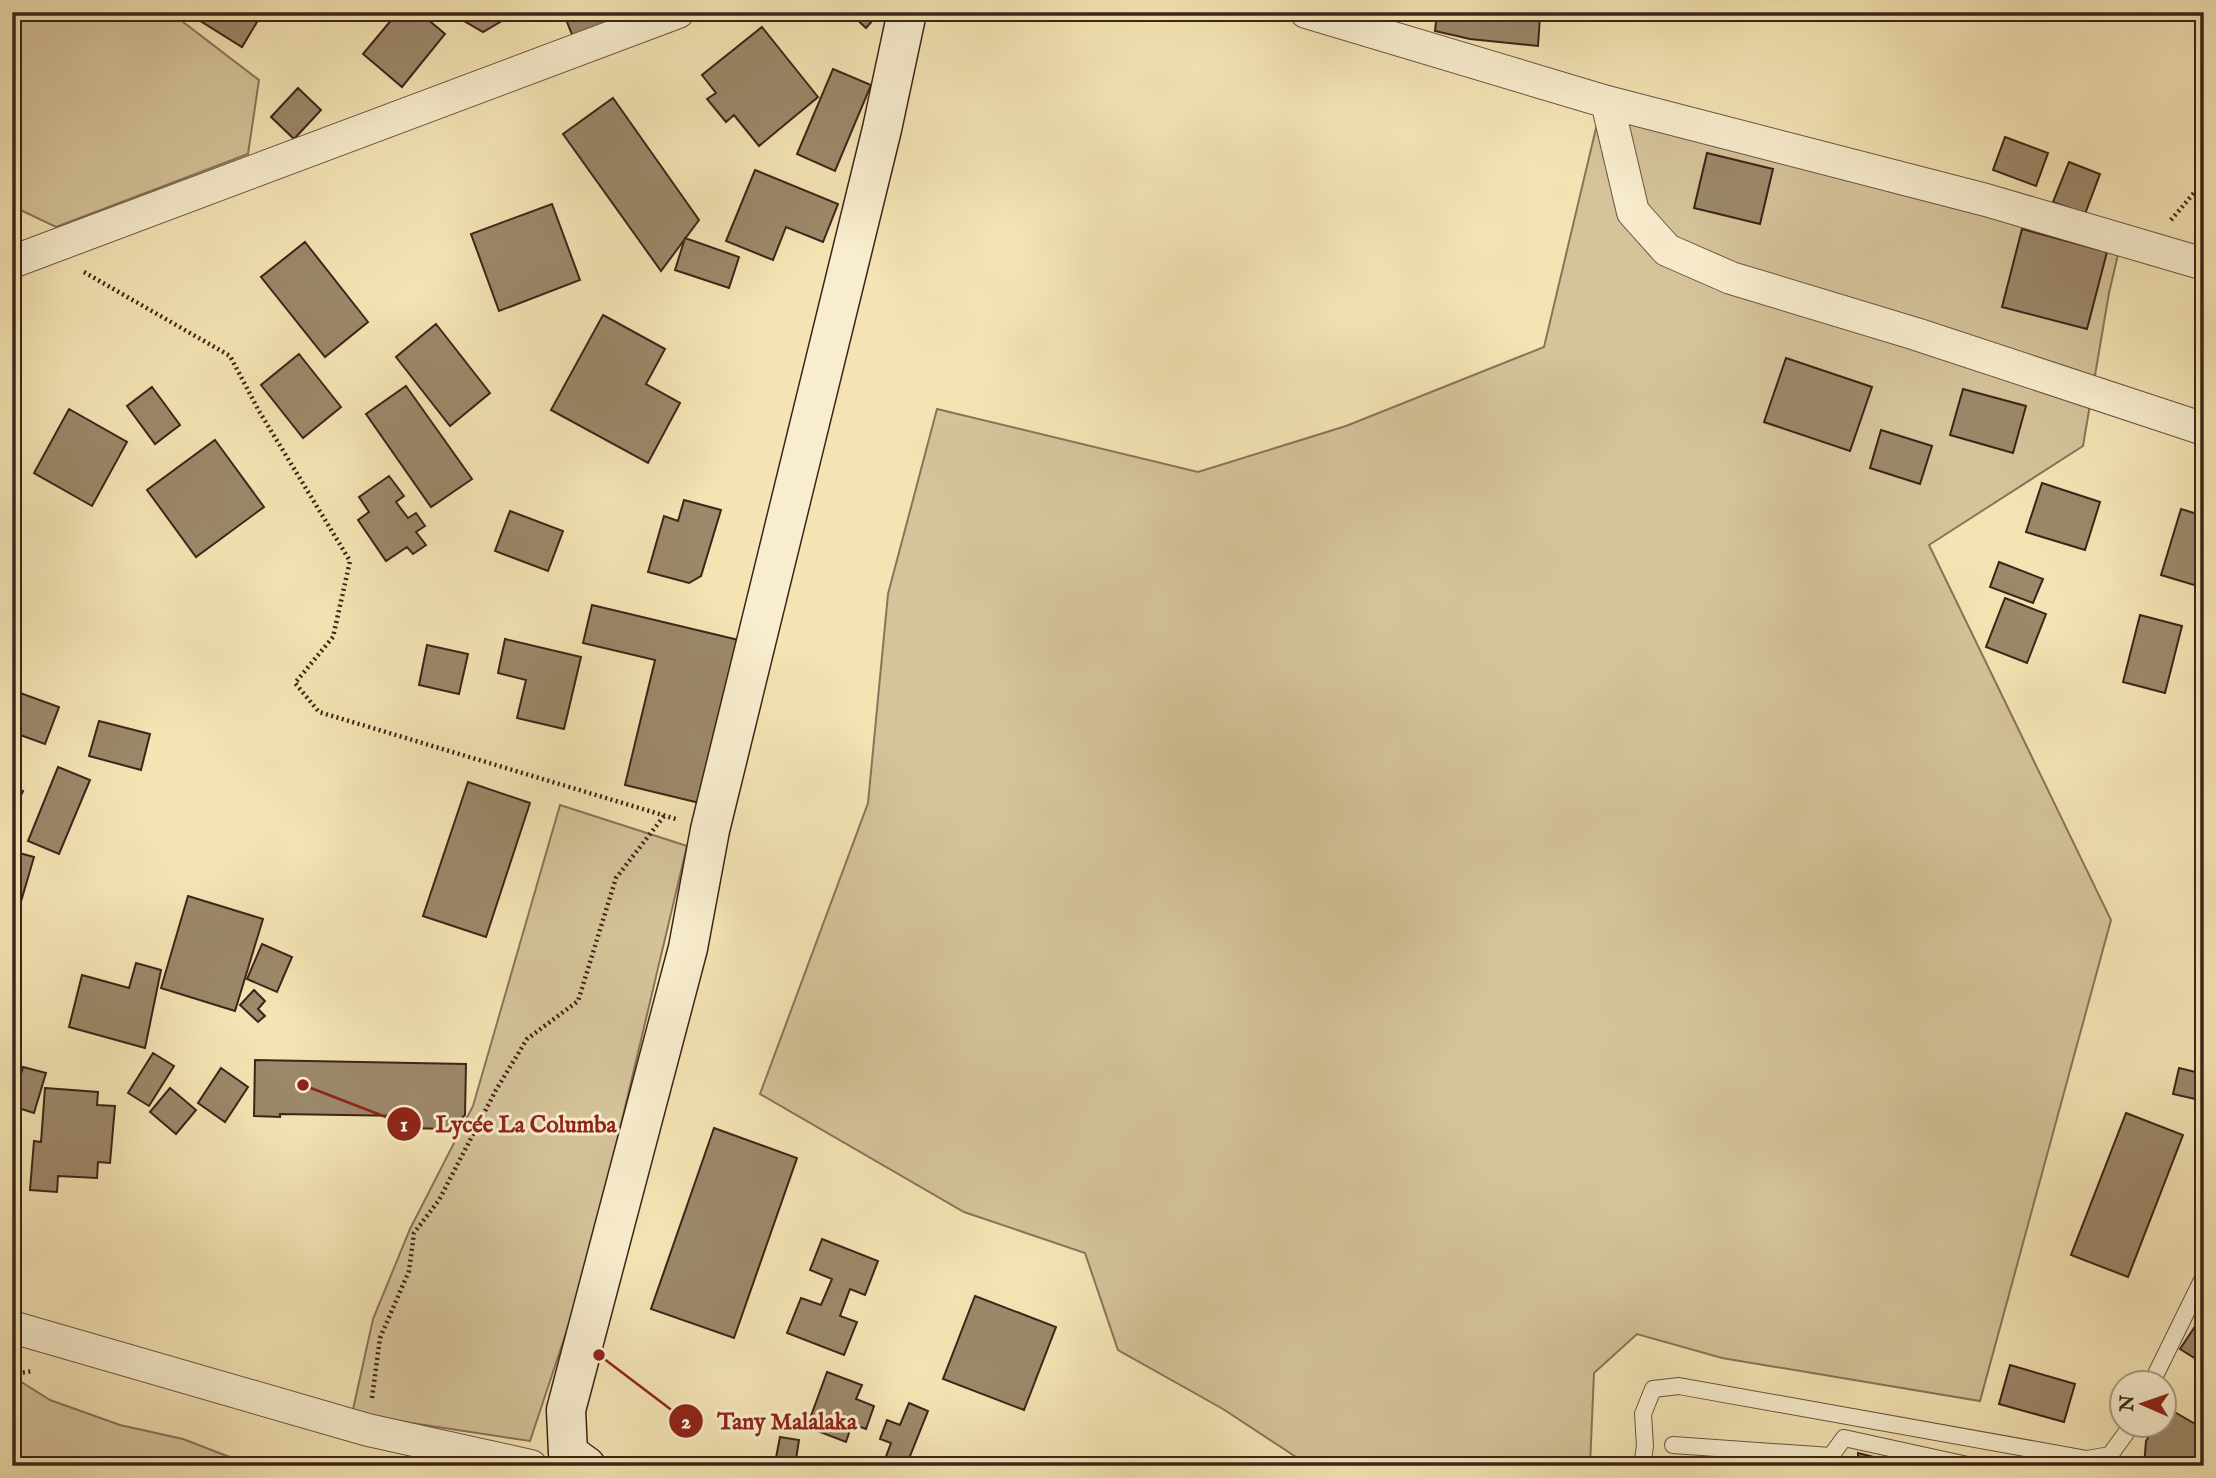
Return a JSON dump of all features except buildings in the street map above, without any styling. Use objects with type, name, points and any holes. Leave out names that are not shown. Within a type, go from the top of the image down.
[{"type":"street","points":[[12,262],[678,12]]},
{"type":"street","points":[[586,1466],[568,1453],[566,1410],[688,948],[710,830],[882,129],[907,12]]},
{"type":"street","points":[[1306,12],[1607,102],[1986,200],[2204,264]]},
{"type":"street","points":[[1607,102],[1633,212],[1667,250],[1731,278],[1916,334],[2204,429]]},
{"type":"street","points":[[12,1327],[368,1430],[531,1466]]},
{"type":"lane","points":[[2158,1370],[2204,1276]]},
{"type":"lane","points":[[1642,1466],[1645,1446],[1643,1414],[1653,1389],[1679,1386],[2087,1459],[2110,1455],[2121,1440]]},
{"type":"lane","points":[[1673,1445],[1832,1456],[1844,1438],[1972,1466]]},
{"type":"path","points":[[46,250],[230,356],[259,411],[350,561],[333,637],[295,683],[318,712],[710,830]]},
{"type":"path","points":[[368,1430],[380,1339],[409,1271],[414,1233],[439,1200],[496,1090],[527,1039],[578,1001],[616,878],[664,816]]},
{"type":"shaded area","points":[[12,12],[170,12],[259,80],[248,154],[56,227],[12,206]]},
{"type":"shaded area","points":[[1602,103],[2120,246],[2109,293],[2083,446],[1929,545],[2111,920],[1980,1401],[1722,1358],[1637,1334],[1594,1373],[1590,1466],[1298,1466],[1299,1459],[1223,1409],[1118,1350],[1085,1253],[964,1212],[760,1094],[868,803],[888,594],[937,409],[1198,472],[1346,426],[1544,347]]},
{"type":"shaded area","points":[[560,805],[687,846],[585,1276],[530,1441],[352,1414],[373,1319],[410,1229],[473,1106]]},
{"type":"shaded area","points":[[12,1376],[50,1400],[120,1425],[183,1439],[254,1463],[254,1466],[12,1466]]},
{"type":"place","name":"Lycée La Columba","points":[[303,1085]]},
{"type":"place","name":"Tany Malalaka","points":[[599,1355]]}]
